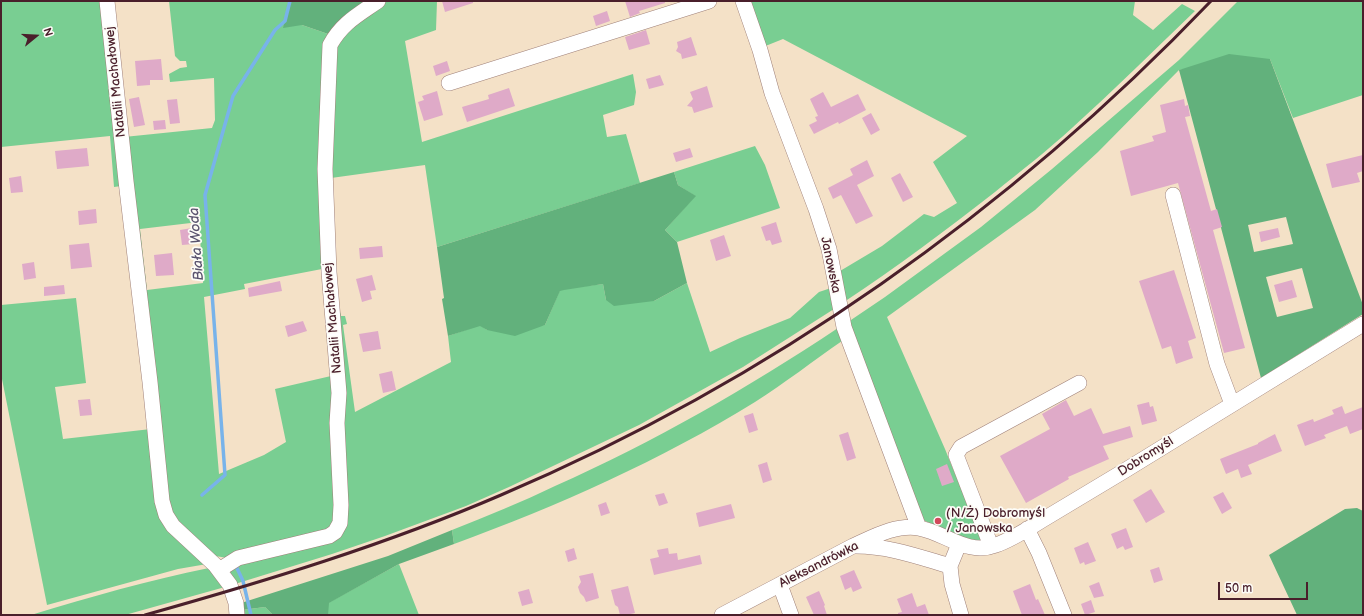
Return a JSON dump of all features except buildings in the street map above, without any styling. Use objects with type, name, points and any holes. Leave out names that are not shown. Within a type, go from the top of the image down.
[{"type":"street","name":"Natalii Machałowej","points":[[107,1],[162,501],[166,515],[173,526],[219,570],[230,585],[236,603],[237,615]]},
{"type":"street","name":"Natalii Machałowej","points":[[219,570],[238,558],[329,536],[335,532],[340,523],[342,505],[337,423],[339,393],[329,272],[325,168],[330,45],[336,34],[346,24],[378,1]]},
{"type":"street","points":[[449,83],[709,1]]},
{"type":"street","name":"Janowska","points":[[743,1],[760,50],[772,93],[816,209],[829,249],[844,327],[919,528]]},
{"type":"street","points":[[1173,195],[1217,364],[1232,404]]},
{"type":"street","name":"Dobromyśl","points":[[919,528],[931,531],[959,544],[973,548],[991,546],[1010,538],[1363,324]]},
{"type":"street","points":[[991,546],[956,455],[961,447],[1079,383]]},
{"type":"street","name":"Aleksandrówka","points":[[722,615],[874,536],[910,527],[919,528]]},
{"type":"street","points":[[1027,529],[1039,553],[1064,615]]},
{"type":"street","points":[[959,544],[950,566],[952,584],[961,615]]},
{"type":"street","points":[[853,546],[872,546],[896,550],[950,566]]},
{"type":"street","points":[[780,585],[790,615]]},
{"type":"green space","points":[[1,1],[103,1],[121,186],[114,187],[110,136],[1,147]]},
{"type":"green space","points":[[169,1],[290,1],[285,21],[331,35],[327,43],[338,502],[331,529],[228,558],[215,556],[170,513],[124,137],[212,128],[215,120],[214,78],[170,82],[169,74],[180,68],[187,67],[186,61],[180,61],[175,56]],"holes":[[[199,222],[203,283],[147,290],[140,229]],[[322,269],[331,376],[275,389],[286,442],[264,455],[219,474],[204,297],[245,289],[244,284]]]},
{"type":"green space","points":[[290,1],[372,1],[331,35],[302,25],[283,28]]},
{"type":"green space","points":[[384,1],[437,1],[436,30],[405,41],[422,142],[633,74],[636,92],[634,105],[603,115],[607,137],[626,134],[640,183],[437,247],[425,165],[331,178],[338,304],[341,316],[345,316],[347,324],[343,325],[355,412],[451,362],[448,336],[480,325],[487,330],[545,325],[560,290],[603,284],[606,300],[654,301],[687,283],[710,352],[790,318],[819,292],[831,288],[834,309],[743,367],[639,425],[509,487],[466,506],[385,536],[235,584],[230,573],[231,566],[336,536],[328,168],[333,46],[339,36]]},
{"type":"green space","points":[[748,1],[1135,1],[1133,15],[1153,30],[1182,4],[1195,11],[1103,99],[1044,152],[939,235],[883,276],[844,302],[840,271],[882,246],[924,214],[934,217],[957,203],[933,162],[967,136],[783,39],[763,47]]},
{"type":"green space","points":[[1238,1],[1363,1],[1363,95],[1293,118],[1270,59],[1179,70],[1098,152],[1035,210],[887,317],[945,449],[982,541],[968,539],[925,521],[921,516],[848,322],[981,227],[1052,169],[1179,60]]},
{"type":"green space","points":[[1229,54],[1270,59],[1363,305],[1363,314],[1261,378],[1179,70]],"holes":[[[1286,217],[1293,244],[1254,252],[1248,225]],[[1302,268],[1313,308],[1277,317],[1266,277]]]},
{"type":"green space","points":[[755,146],[765,165],[780,208],[677,242],[665,230],[695,196],[678,185],[674,172]]},
{"type":"green space","points":[[674,172],[678,185],[696,196],[665,230],[677,242],[687,283],[654,301],[614,306],[606,300],[603,284],[564,290],[560,291],[545,325],[515,336],[487,330],[480,326],[448,336],[442,299],[444,298],[437,247]]},
{"type":"green space","points":[[76,298],[86,383],[55,387],[63,439],[151,429],[158,506],[207,564],[178,569],[47,605],[1,374],[1,305]]},
{"type":"green space","points":[[838,328],[842,341],[766,395],[719,423],[646,462],[570,498],[454,544],[452,530],[543,492],[628,451],[735,393]]},
{"type":"green space","points":[[1357,508],[1363,511],[1363,615],[1297,615],[1269,555],[1345,509]]},
{"type":"green space","points":[[452,530],[454,544],[399,564],[329,603],[328,615],[273,615],[265,607],[242,610],[241,603],[388,556]]},
{"type":"green space","points":[[399,564],[419,615],[328,615],[328,603]]},
{"type":"green space","points":[[209,568],[225,587],[125,615],[31,615],[120,589]]},
{"type":"green space","points":[[265,607],[273,615],[242,615],[242,610]]},
{"type":"waterway","name":"Biała Woda","points":[[202,495],[225,475],[205,195],[233,96],[275,30],[285,21],[290,1]]},
{"type":"waterway","name":"Biała Woda","points":[[236,566],[243,581],[251,615]]},
{"type":"railway","points":[[145,615],[325,561],[457,513],[501,495],[600,450],[697,399],[790,344],[881,284],[969,220],[1053,151],[1134,78],[1211,1]]},
{"type":"place","name":"(N/Ż) Dobromyśl / Janowska","points":[[938,521]]}]
